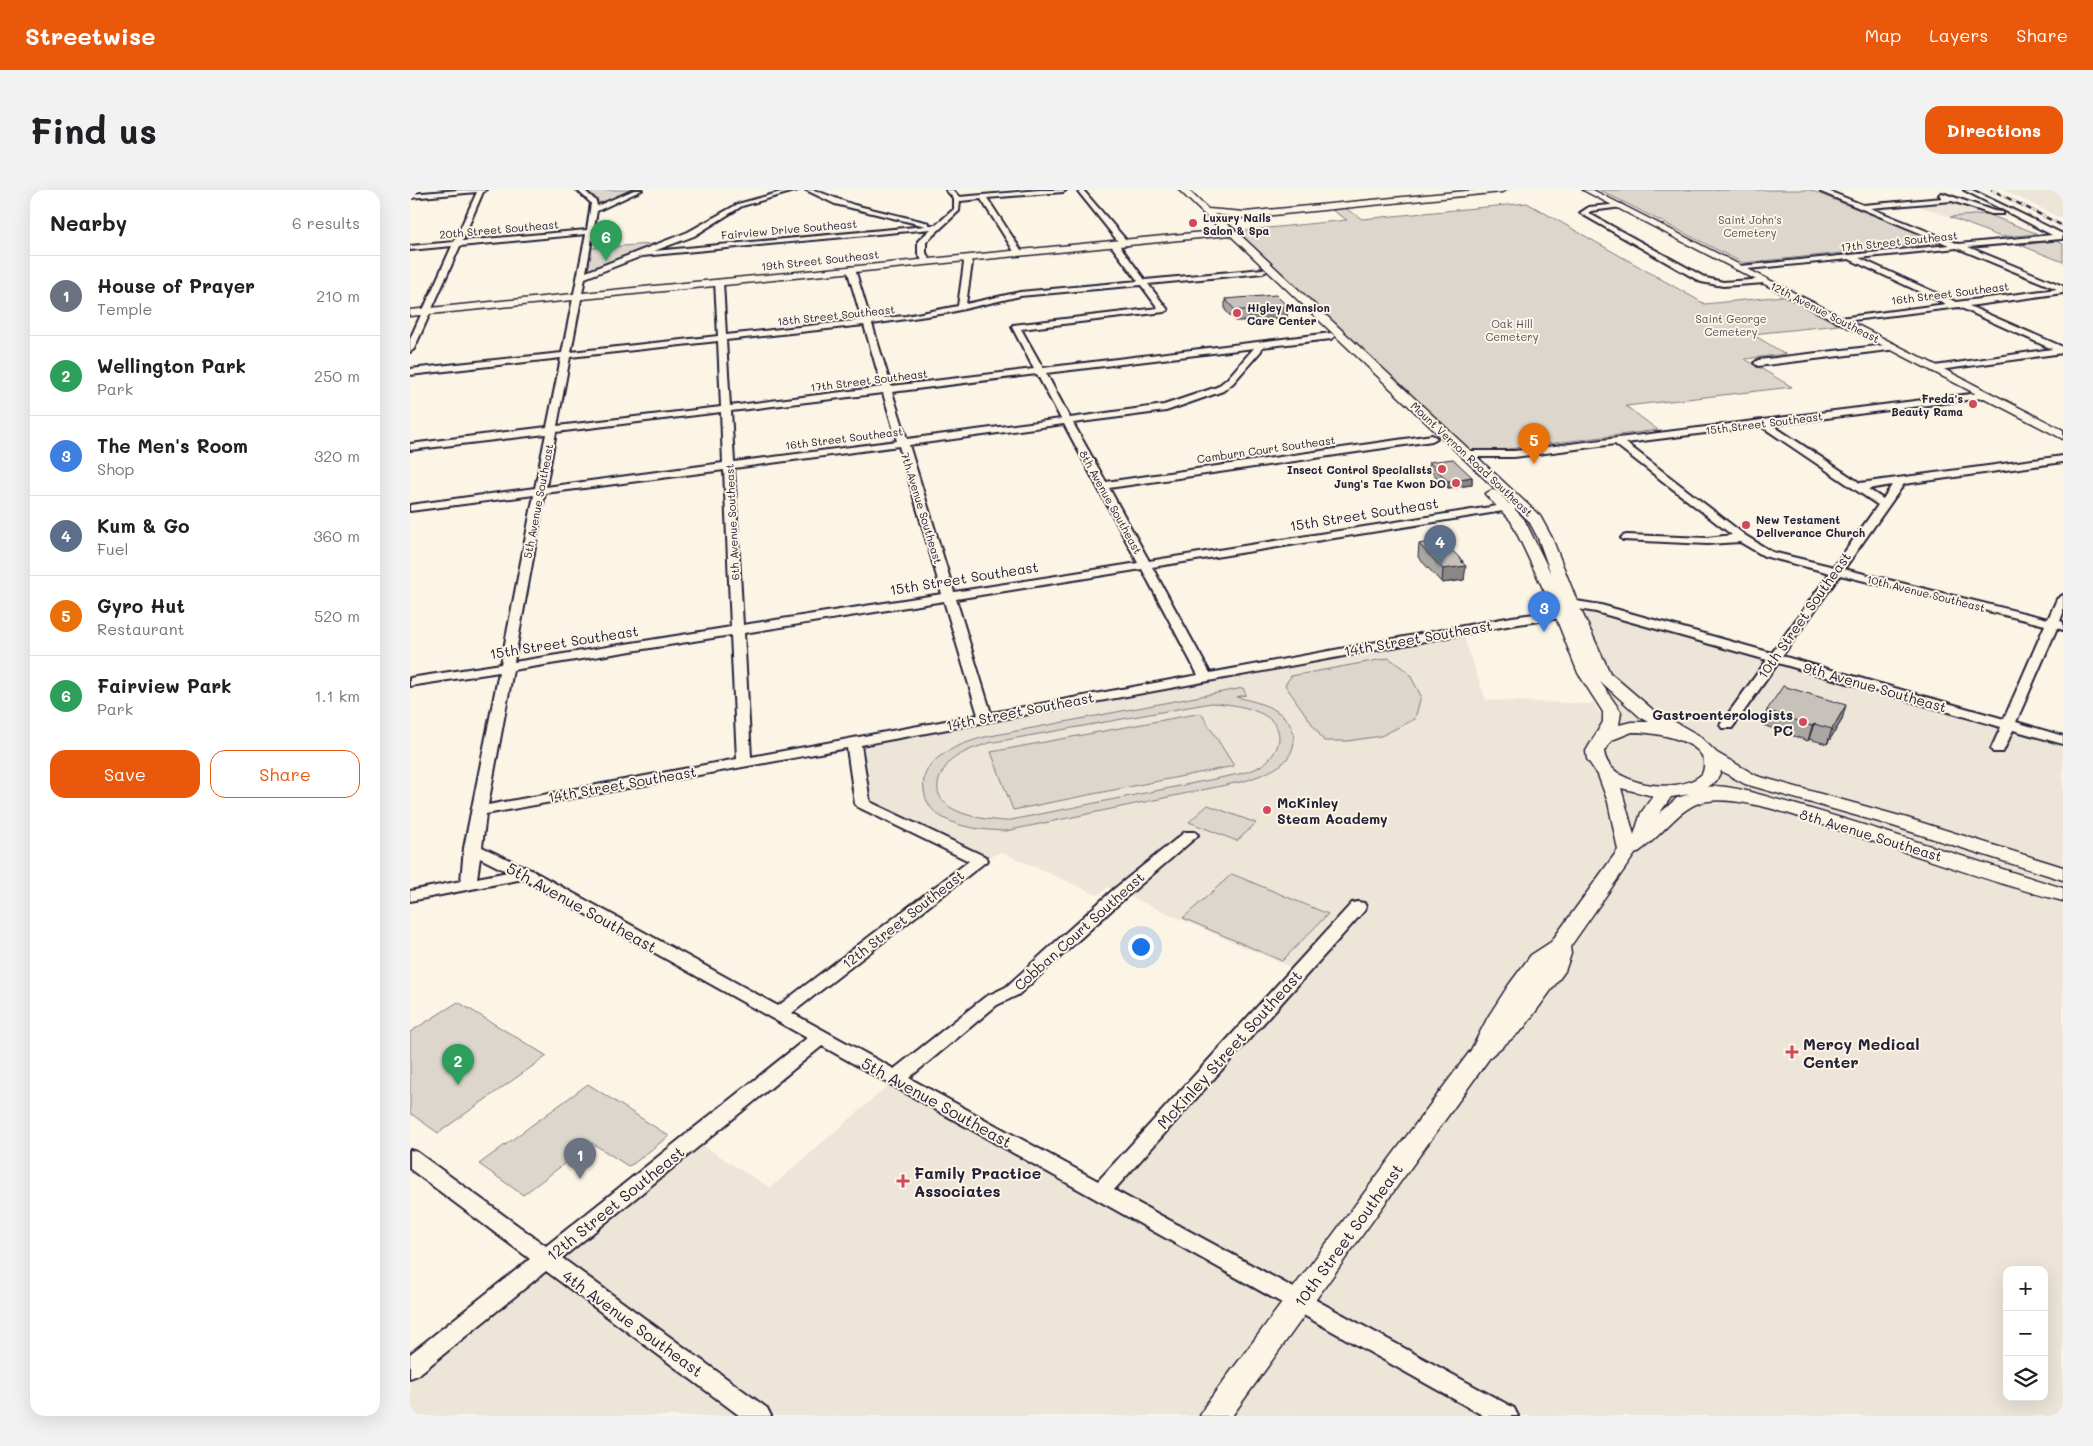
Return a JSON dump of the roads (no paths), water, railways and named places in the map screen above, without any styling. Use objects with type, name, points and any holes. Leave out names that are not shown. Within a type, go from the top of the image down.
[{"type":"main road","name":"Mount Vernon Road Southeast","points":[[1183,190],[1213,218],[1211,222],[1228,233],[1472,458],[1535,519],[1545,538],[1586,673],[1612,712],[1612,722],[1605,735]]},
{"type":"main road","points":[[1213,218],[1502,190]]},
{"type":"main road","name":"12th Avenue Southeast","points":[[1587,190],[2063,435]]},
{"type":"main road","points":[[1205,210],[1220,214],[1245,215]]},
{"type":"main road","name":"19th Street Southeast","points":[[410,313],[1228,233]]},
{"type":"main road","name":"Mount Vernon Road Southeast","points":[[1228,233],[1263,271],[1517,519],[1603,675],[1646,712],[1679,733]]},
{"type":"main road","points":[[1418,423],[1440,435],[1462,456],[1472,458]]},
{"type":"main road","points":[[1631,727],[1655,728],[1679,733],[1704,748],[1711,757],[1713,766],[1711,775],[1704,782],[1693,788],[1671,791],[1638,788],[1621,782],[1607,773],[1598,763],[1595,752],[1597,743],[1605,735],[1617,730],[1631,727]]},
{"type":"main road","name":"8th Avenue Southeast","points":[[1711,757],[1751,780],[1900,822],[2063,874]]},
{"type":"main road","points":[[1607,773],[1635,846]]},
{"type":"main road","name":"8th Avenue Southeast","points":[[1671,791],[1724,793],[1746,797],[1817,817],[2063,894]]},
{"type":"main road","name":"10th Street Southeast","points":[[1635,846],[1650,814],[1671,791]]},
{"type":"main road","name":"10th Street Southeast","points":[[1215,1416],[1481,1054],[1515,1023],[1557,966],[1560,954],[1559,947],[1635,846],[1684,802],[1698,797],[1724,793]]},
{"type":"main road","points":[[1817,817],[1828,812],[1879,824],[1900,822]]},
{"type":"main road","points":[[1947,859],[1949,854],[1952,853],[1966,853],[2063,882]]},
{"type":"street","points":[[410,196],[482,190],[410,348]]},
{"type":"street","points":[[580,190],[594,202],[594,210],[640,190]]},
{"type":"street","points":[[582,276],[644,254],[691,234],[727,210],[795,190]]},
{"type":"street","points":[[809,190],[848,206],[936,227]]},
{"type":"street","points":[[927,262],[920,245],[936,227],[952,216],[957,210],[957,200],[948,190]]},
{"type":"street","points":[[957,200],[1063,190]]},
{"type":"street","points":[[1080,190],[1119,243],[1143,282]]},
{"type":"street","points":[[1967,190],[2062,237]]},
{"type":"street","points":[[1823,191],[2063,290]]},
{"type":"street","points":[[1936,193],[1993,212],[2015,213]]},
{"type":"street","points":[[983,197],[1019,253]]},
{"type":"street","points":[[1861,206],[1951,198]]},
{"type":"street","points":[[1620,206],[1589,209],[1583,212],[1704,280],[1723,284],[1765,281]]},
{"type":"street","name":"5th Avenue Southeast","points":[[468,885],[472,848],[594,210]]},
{"type":"street","name":"Fairview Drive Southeast","points":[[644,254],[936,227]]},
{"type":"street","name":"20th Street Southeast","points":[[410,248],[590,232]]},
{"type":"street","name":"17th Street Southeast","points":[[1740,268],[2062,237]]},
{"type":"street","points":[[1851,257],[2062,350]]},
{"type":"street","points":[[962,307],[968,263],[966,258]]},
{"type":"street","name":"7th Avenue Southeast","points":[[852,270],[866,323],[985,717]]},
{"type":"street","name":"18th Street Southeast","points":[[410,372],[906,318],[1020,294],[1263,271]]},
{"type":"street","name":"6th Avenue Southeast","points":[[719,282],[744,762]]},
{"type":"street","name":"8th Avenue Southeast","points":[[1143,282],[1164,310],[1016,327],[1206,676]]},
{"type":"street","name":"16th Street Southeast","points":[[1840,320],[2063,290]]},
{"type":"street","points":[[2048,293],[2063,299]]},
{"type":"street","name":"17th Street Southeast","points":[[410,447],[1330,336]]},
{"type":"street","name":"16th Street Southeast","points":[[410,508],[1166,408],[1220,389],[1230,381],[1258,349],[1258,344]]},
{"type":"street","points":[[1758,363],[1894,347]]},
{"type":"street","points":[[1935,369],[2062,350]]},
{"type":"street","name":"15th Street Southeast","points":[[1472,458],[1511,455],[1987,395]]},
{"type":"street","points":[[1763,423],[1884,504]]},
{"type":"street","name":"Camburn Court Southeast","points":[[1102,486],[1432,438]]},
{"type":"street","name":"10th Avenue Southeast","points":[[1617,441],[1742,538],[1768,554],[2058,625]]},
{"type":"street","points":[[1858,487],[2063,459]]},
{"type":"street","name":"10th Street Southeast","points":[[1727,725],[1901,481]]},
{"type":"street","name":"15th Street Southeast","points":[[410,682],[1522,505]]},
{"type":"street","points":[[1627,538],[1707,541],[1742,538]]},
{"type":"street","points":[[1707,541],[1768,554]]},
{"type":"street","points":[[1998,749],[2008,724],[2058,625],[2063,599]]},
{"type":"street","name":"9th Avenue Southeast","points":[[1566,609],[1597,608],[2063,740]]},
{"type":"street","name":"14th Street Southeast","points":[[479,811],[1528,618],[1566,609]]},
{"type":"street","name":"12th Street Southeast","points":[[778,1015],[980,860],[864,804],[853,742]]},
{"type":"street","name":"Cobban Court Southeast","points":[[895,1079],[991,1000],[1012,991],[1120,893],[1190,835]]},
{"type":"street","name":"5th Avenue Southeast","points":[[472,848],[525,874],[1506,1416]]},
{"type":"street","points":[[410,896],[525,874]]},
{"type":"street","name":"McKinley Street Southeast","points":[[1100,1192],[1358,907]]},
{"type":"street","name":"12th Street Southeast","points":[[410,1368],[820,1038]]},
{"type":"street","name":"4th Avenue Southeast","points":[[410,1158],[545,1260],[760,1416]]},
{"type":"railway","points":[[1992,190],[2063,226]]},
{"type":"place","name":"Luxury Nails Salon & Spa","points":[[1193,223]]},
{"type":"place","name":"Fairview Park","points":[[606,261]]},
{"type":"place","name":"Higley Mansion Care Center","points":[[1237,313]]},
{"type":"place","name":"Freda's Beauty Rama","points":[[1973,404]]},
{"type":"place","name":"Gyro Hut","points":[[1534,464]]},
{"type":"place","name":"Insect Control Specialists","points":[[1442,469]]},
{"type":"place","name":"Jung's Tae Kwon DO","points":[[1456,483]]},
{"type":"place","name":"New Testament Deliverance Church","points":[[1746,525]]},
{"type":"place","name":"Kum & Go","points":[[1440,566]]},
{"type":"place","name":"The Men's Room","points":[[1544,632]]},
{"type":"place","name":"Gastroenterologists PC","points":[[1803,722]]},
{"type":"place","name":"McKinley Steam Academy","points":[[1267,810]]},
{"type":"place","name":"Mercy Medical Center","points":[[1792,1052]]},
{"type":"place","name":"Wellington Park","points":[[458,1085]]},
{"type":"place","name":"House of Prayer","points":[[580,1179]]},
{"type":"place","name":"Family Practice Associates","points":[[903,1181]]},
{"type":"park label","name":"Saint John's Cemetery","points":[[1750,225]]},
{"type":"park label","name":"Saint George Cemetery","points":[[1731,324]]},
{"type":"park label","name":"Oak Hill Cemetery","points":[[1512,329]]}]
